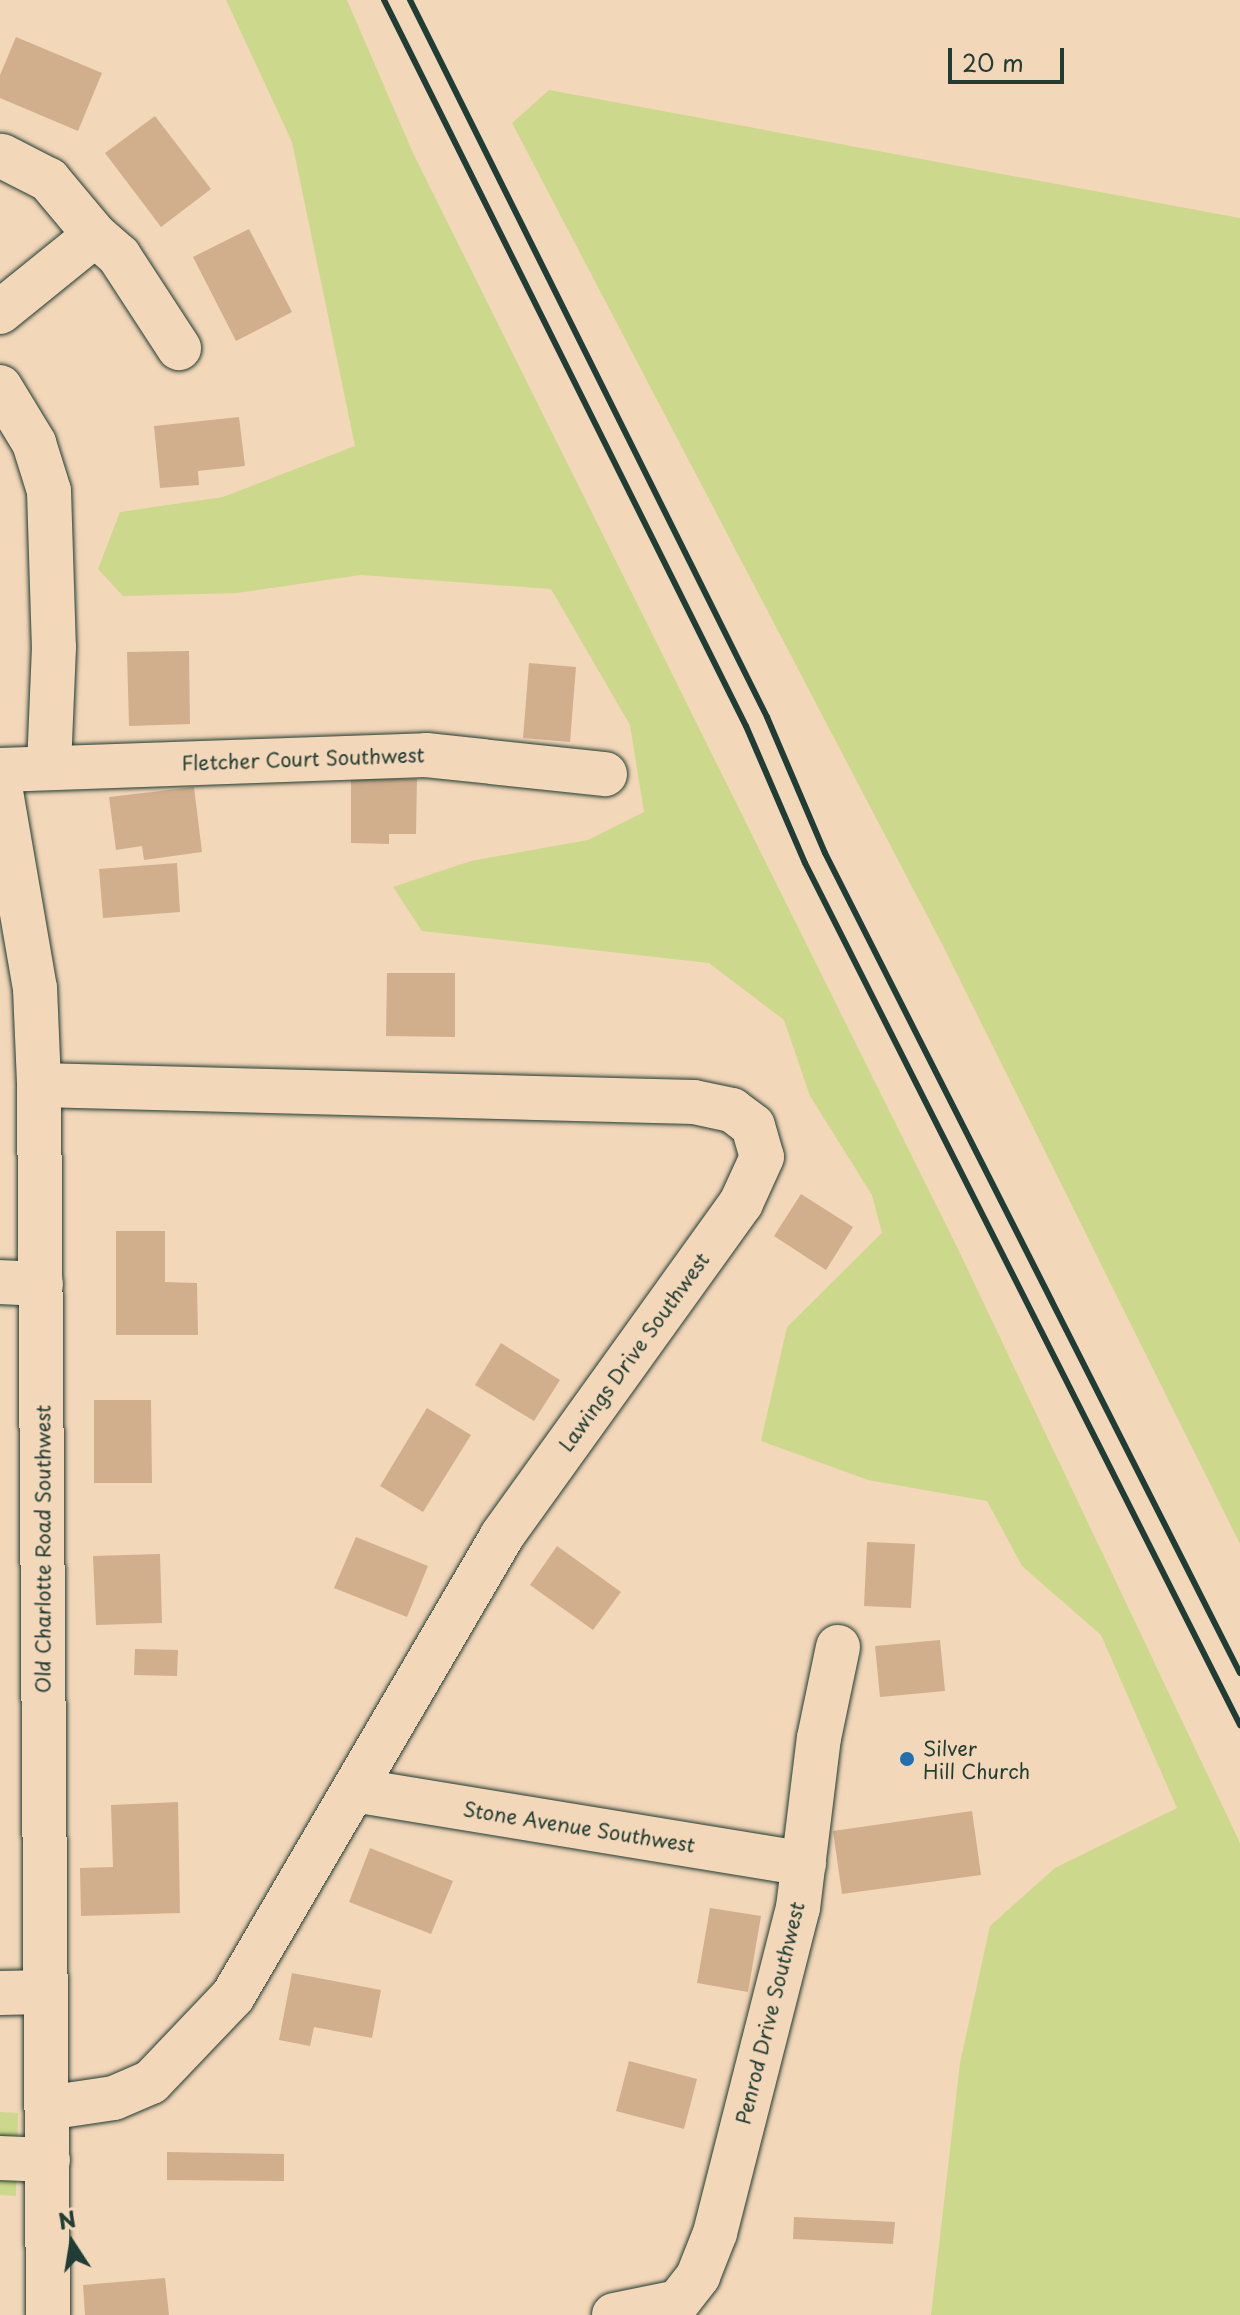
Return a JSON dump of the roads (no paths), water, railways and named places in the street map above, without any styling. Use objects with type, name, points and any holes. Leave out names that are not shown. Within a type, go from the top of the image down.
[{"type":"street","points":[[2,156],[49,180],[95,235],[119,256],[179,348]]},
{"type":"street","points":[[0,312],[95,235]]},
{"type":"street","points":[[0,387],[34,443],[49,491],[49,767]]},
{"type":"street","name":"Fletcher Court Southwest","points":[[0,770],[426,755],[605,774]]},
{"type":"street","name":"Old Charlotte Road Southwest","points":[[0,786],[17,987],[39,1085],[20,1283],[46,1992],[48,2315]]},
{"type":"street","name":"Lawings Drive Southwest","points":[[39,1085],[620,1096],[732,1110],[753,1126],[762,1157],[741,1203],[502,1536],[269,1943],[194,2045],[151,2082],[114,2098],[47,2108]]},
{"type":"street","name":"Penrod Drive Southwest","points":[[614,2315],[678,2302],[698,2276],[804,1864],[838,1647]]},
{"type":"street","name":"Stone Avenue Southwest","points":[[354,1790],[804,1864]]},
{"type":"street","points":[[0,1993],[46,1992]]},
{"type":"street","points":[[0,2158],[48,2160]]},
{"type":"railway","points":[[384,0],[746,726],[805,863],[1240,1725]]},
{"type":"railway","points":[[410,0],[767,717],[825,853],[1240,1673]]},
{"type":"place","name":"Silver Hill Church","points":[[907,1759]]}]
